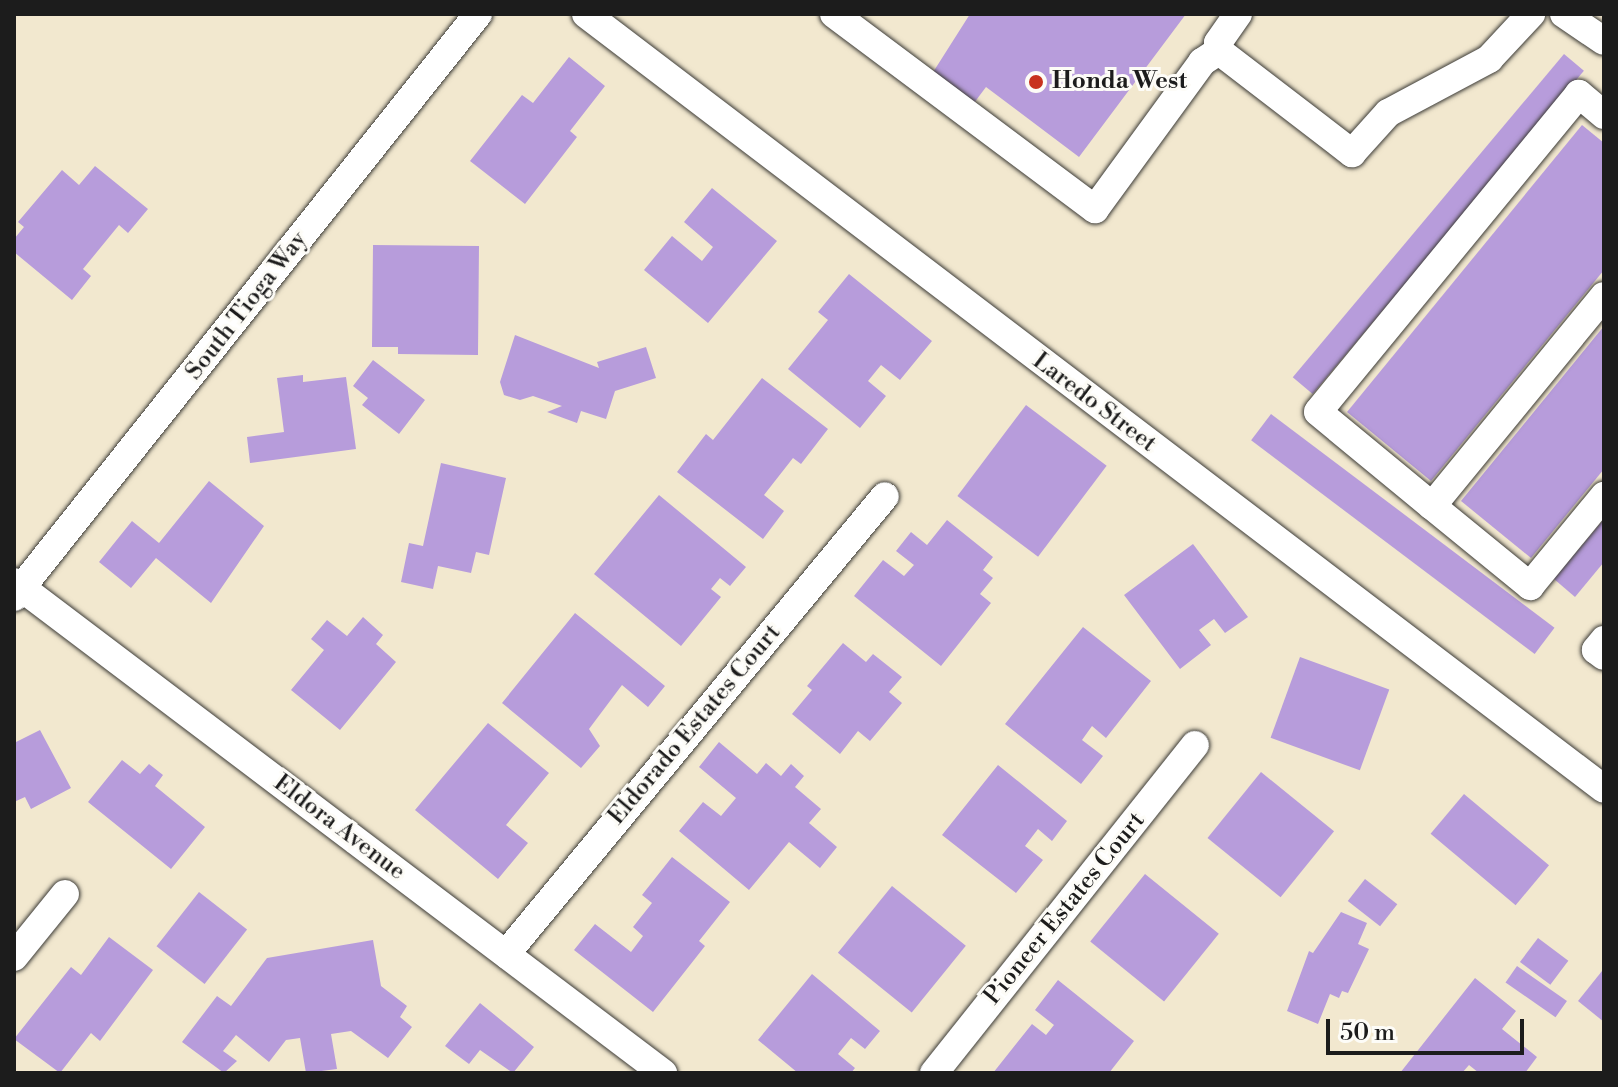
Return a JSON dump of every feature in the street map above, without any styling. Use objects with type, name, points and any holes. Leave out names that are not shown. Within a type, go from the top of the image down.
[{"type":"street","name":"South Tioga Way","points":[[16,589],[478,14]]},
{"type":"street","name":"Laredo Street","points":[[586,14],[1604,789]]},
{"type":"street","points":[[834,14],[1095,209],[1202,62],[1219,51]]},
{"type":"street","points":[[1238,14],[1218,43],[1219,51],[1352,153],[1388,113],[1489,59],[1531,14]]},
{"type":"street","points":[[1564,14],[1604,41]]},
{"type":"street","points":[[1604,115],[1579,94],[1318,412],[1530,586],[1604,496]]},
{"type":"street","points":[[1432,506],[1604,296]]},
{"type":"street","name":"Eldorado Estates Court","points":[[506,954],[885,496]]},
{"type":"street","name":"Eldora Avenue","points":[[16,589],[663,1073]]},
{"type":"street","points":[[1604,640],[1596,650],[1604,656]]},
{"type":"street","name":"Pioneer Estates Court","points":[[934,1073],[1195,745]]},
{"type":"street","points":[[14,957],[65,894]]},
{"type":"building","name":"Honda West","points":[[970,14],[1186,14],[1079,157],[986,87],[971,107],[930,77]]},
{"type":"building","points":[[1564,54],[1584,71],[1313,394],[1293,377]]},
{"type":"building","points":[[569,57],[605,86],[570,131],[577,137],[525,204],[470,161],[522,95],[533,103]]},
{"type":"building","points":[[1582,125],[1604,143],[1604,270],[1431,481],[1347,412]]},
{"type":"building","points":[[95,166],[148,209],[128,233],[119,225],[83,269],[91,276],[72,300],[14,252],[14,239],[24,227],[18,222],[62,170],[79,185]]},
{"type":"building","points":[[712,188],[777,241],[708,323],[644,270],[672,236],[702,261],[713,247],[684,222]]},
{"type":"building","points":[[373,245],[479,246],[478,355],[398,354],[398,347],[372,347]]},
{"type":"building","points":[[849,274],[932,341],[900,380],[881,365],[868,381],[886,396],[860,428],[788,369],[828,320],[818,312]]},
{"type":"building","points":[[1604,326],[1604,469],[1531,558],[1461,501]]},
{"type":"building","points":[[515,335],[599,368],[597,362],[646,347],[656,378],[615,391],[606,419],[581,411],[577,423],[547,412],[562,406],[533,396],[520,400],[504,395],[500,382]]},
{"type":"building","points":[[373,360],[425,400],[399,434],[362,405],[368,398],[353,386]]},
{"type":"building","points":[[303,375],[303,382],[346,377],[356,449],[250,463],[247,437],[284,432],[277,378]]},
{"type":"building","points":[[762,378],[828,429],[801,464],[793,458],[764,495],[784,511],[763,539],[677,472],[706,434],[713,440]]},
{"type":"building","points":[[1026,405],[1107,466],[1038,557],[957,496]]},
{"type":"building","points":[[1271,414],[1555,628],[1535,654],[1251,440]]},
{"type":"building","points":[[441,463],[506,478],[489,555],[476,552],[471,573],[438,566],[433,589],[401,582],[409,543],[423,546]]},
{"type":"building","points":[[209,481],[264,526],[211,603],[156,558],[131,588],[99,562],[132,521],[159,543]]},
{"type":"building","points":[[659,495],[746,567],[730,586],[720,578],[711,589],[721,597],[681,646],[594,574]]},
{"type":"building","points":[[1604,519],[1604,562],[1575,597],[1554,579]]},
{"type":"building","points":[[947,520],[993,557],[983,570],[993,578],[980,594],[991,603],[941,666],[854,596],[883,560],[904,576],[914,565],[896,551],[911,532],[927,545]]},
{"type":"building","points":[[1193,544],[1248,617],[1225,633],[1214,619],[1199,630],[1211,645],[1180,669],[1124,595]]},
{"type":"building","points":[[575,613],[665,686],[648,707],[622,685],[589,729],[600,746],[581,768],[502,703]]},
{"type":"building","points":[[363,617],[383,635],[376,644],[396,662],[340,730],[291,690],[324,650],[311,639],[327,620],[347,636]]},
{"type":"building","points":[[1083,627],[1151,681],[1106,738],[1092,726],[1082,740],[1103,756],[1081,784],[1005,724]]},
{"type":"building","points":[[843,643],[866,662],[873,654],[902,677],[889,692],[902,703],[870,741],[858,731],[840,754],[792,714],[812,690],[807,686]]},
{"type":"building","points":[[1300,657],[1389,689],[1360,770],[1271,738]]},
{"type":"building","points":[[488,723],[549,773],[506,825],[528,843],[498,879],[415,810]]},
{"type":"building","points":[[40,730],[71,788],[31,809],[25,797],[14,802],[14,743]]},
{"type":"building","points":[[719,742],[757,774],[766,763],[781,776],[791,764],[804,776],[795,787],[821,809],[809,823],[837,847],[820,868],[789,842],[749,890],[679,831],[703,802],[721,816],[736,798],[699,767]]},
{"type":"building","points":[[122,760],[140,774],[149,764],[163,775],[155,786],[205,827],[171,869],[88,802]]},
{"type":"building","points":[[998,765],[1067,821],[1052,841],[1038,829],[1025,846],[1043,860],[1016,893],[942,835]]},
{"type":"building","points":[[1261,772],[1334,831],[1281,897],[1208,838]]},
{"type":"building","points":[[1464,794],[1549,865],[1516,905],[1431,834]]},
{"type":"building","points":[[672,857],[730,902],[699,941],[705,946],[653,1012],[574,950],[595,924],[631,952],[643,936],[633,927],[652,903],[642,895]]},
{"type":"building","points":[[1145,874],[1219,934],[1164,1001],[1090,942]]},
{"type":"building","points":[[1365,879],[1397,904],[1380,926],[1348,901]]},
{"type":"building","points":[[892,886],[966,946],[912,1013],[838,953]]},
{"type":"building","points":[[199,892],[247,930],[205,984],[157,946]]},
{"type":"building","points":[[1341,912],[1367,923],[1358,944],[1369,949],[1348,993],[1342,991],[1339,998],[1330,994],[1318,1024],[1287,1011],[1309,951],[1313,953]]},
{"type":"building","points":[[109,937],[153,970],[100,1041],[91,1033],[60,1073],[14,1039],[71,967],[81,975]]},
{"type":"building","points":[[1538,938],[1568,961],[1550,985],[1520,962]]},
{"type":"building","points":[[373,940],[381,986],[407,1006],[400,1017],[412,1027],[388,1058],[351,1031],[331,1034],[337,1069],[306,1073],[300,1038],[286,1040],[269,1062],[236,1035],[223,1051],[237,1061],[224,1073],[182,1042],[217,996],[231,1006],[267,958]]},
{"type":"building","points":[[1517,966],[1567,1001],[1555,1017],[1506,982]]},
{"type":"building","points":[[1602,971],[1604,973],[1604,1022],[1578,1001]]},
{"type":"building","points":[[812,974],[880,1031],[865,1049],[851,1038],[838,1054],[855,1068],[851,1073],[798,1073],[758,1040]]},
{"type":"building","points":[[1475,978],[1516,1011],[1502,1029],[1537,1057],[1525,1073],[1479,1073],[1469,1065],[1462,1073],[1400,1073]]},
{"type":"building","points":[[1058,980],[1134,1041],[1109,1073],[993,1073],[1032,1024],[1046,1035],[1054,1025],[1035,1010]]},
{"type":"building","points":[[480,1003],[534,1047],[513,1073],[480,1050],[469,1064],[445,1046]]},
{"type":"place","name":"Honda West","points":[[1036,82]]}]
